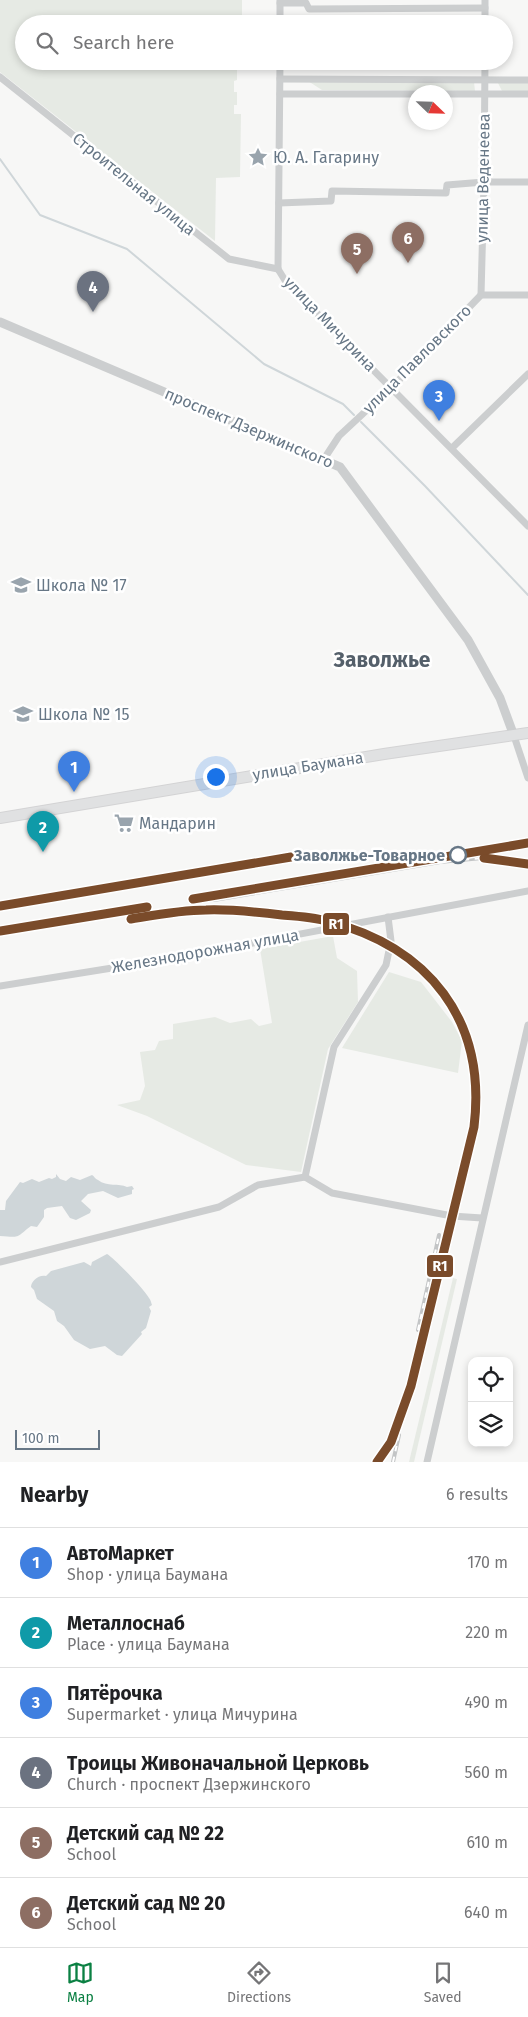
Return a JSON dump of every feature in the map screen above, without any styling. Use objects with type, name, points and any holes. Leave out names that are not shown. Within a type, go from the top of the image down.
[{"type":"main road","name":"улица Баумана","points":[[0,818],[384,754],[528,733]]},
{"type":"street","points":[[280,15],[280,1],[307,1],[309,9],[378,4],[485,4]]},
{"type":"street","name":"улица Мичурина","points":[[280,70],[278,269],[286,282],[528,526]]},
{"type":"street","name":"улица Веденеева","points":[[481,295],[485,70]]},
{"type":"street","name":"Строительная улица","points":[[0,77],[228,259],[278,269]]},
{"type":"street","points":[[280,79],[528,80]]},
{"type":"street","points":[[280,94],[408,94]]},
{"type":"street","points":[[453,94],[528,94]]},
{"type":"street","points":[[279,203],[331,201],[332,191],[446,193],[447,186],[484,182],[528,182]]},
{"type":"street","name":"улица Павловского","points":[[324,459],[339,436],[391,387],[481,295],[528,295]]},
{"type":"street","name":"проспект Дзержинского","points":[[0,322],[324,459],[345,471],[468,640],[500,698],[514,736]]},
{"type":"street","points":[[452,448],[528,374]]},
{"type":"street","points":[[514,736],[528,778]]},
{"type":"street","name":"Железнодорожная улица","points":[[0,986],[168,959],[528,891]]},
{"type":"street","points":[[305,1177],[334,1047],[386,965],[391,941],[388,917]]},
{"type":"street","points":[[427,1462],[528,1025]]},
{"type":"street","points":[[0,1262],[219,1207],[258,1185],[305,1177],[332,1193],[452,1216],[482,1218]]},
{"type":"shaded area","points":[[0,0],[242,0],[242,15],[15,15],[15,70],[237,70],[234,92],[237,92],[237,105],[234,105],[234,114],[241,114],[240,177],[216,178],[215,241],[0,72]]},
{"type":"shaded area","points":[[308,81],[474,82],[475,91],[453,91],[453,85],[408,85],[408,91],[322,90]]},
{"type":"shaded area","points":[[498,83],[528,83],[528,91],[502,91]]},
{"type":"shaded area","points":[[333,936],[337,958],[357,971],[358,1002],[328,1049],[301,1172],[246,1165],[147,1116],[117,1105],[140,1100],[145,1086],[140,1052],[155,1050],[159,1041],[173,1039],[173,1024],[215,1017],[230,1023],[251,1019],[259,1026],[272,1023],[260,949]]},
{"type":"shaded area","points":[[389,972],[421,982],[452,1022],[462,1041],[458,1073],[342,1048]]},
{"type":"shaded area","points":[[56,1174],[60,1179],[66,1181],[71,1177],[80,1180],[92,1175],[97,1180],[105,1183],[127,1187],[132,1186],[134,1189],[132,1194],[118,1198],[103,1191],[88,1194],[81,1201],[91,1210],[90,1213],[76,1220],[70,1218],[62,1206],[47,1208],[44,1210],[44,1217],[37,1227],[31,1226],[16,1237],[0,1236],[0,1210],[5,1210],[6,1201],[20,1182],[23,1183],[32,1179],[39,1182],[49,1178],[52,1179],[56,1177]]},
{"type":"shaded area","points":[[107,1254],[142,1288],[152,1305],[149,1307],[151,1311],[146,1328],[122,1356],[117,1355],[105,1346],[90,1349],[74,1340],[64,1326],[57,1321],[54,1311],[37,1299],[31,1287],[32,1282],[36,1278],[46,1276],[51,1271],[84,1262],[91,1266],[92,1262]]},
{"type":"shaded area","points":[[453,1278],[457,1279],[414,1462],[409,1462]]},
{"type":"waterway","points":[[0,159],[40,215],[127,249],[264,364],[343,404],[354,415]]},
{"type":"waterway","points":[[361,422],[425,486],[528,595]]},
{"type":"railway","points":[[0,906],[291,857]]},
{"type":"railway","points":[[214,900],[440,862],[482,858],[528,864]]},
{"type":"railway","points":[[131,919],[178,912],[215,910],[299,916],[327,921],[363,933],[395,949],[422,969],[444,994],[460,1022],[471,1053],[476,1088],[474,1127],[411,1386],[391,1442],[377,1462]]},
{"type":"railway","points":[[418,1330],[439,1235]]},
{"type":"railway","points":[[393,1462],[399,1435]]},
{"type":"transit line","name":"R1","points":[[193,899],[528,843]]},
{"type":"transit line","name":"R1","points":[[0,906],[291,857]]},
{"type":"transit line","name":"R1","points":[[484,858],[528,864]]},
{"type":"transit line","name":"R1","points":[[0,931],[147,907]]},
{"type":"transit line","name":"R1","points":[[131,919],[178,912],[215,910],[299,916],[327,921],[363,933],[395,949],[422,969],[444,994],[460,1022],[471,1053],[476,1088],[474,1127],[411,1386],[391,1442],[377,1462]]},
{"type":"place","name":"Ю. А. Гагарину","points":[[258,157]]},
{"type":"place","name":"Детский сад № 20","points":[[408,263]]},
{"type":"place","name":"Детский сад № 22","points":[[357,274]]},
{"type":"place","name":"Троицы Живоначальной Церковь","points":[[93,312]]},
{"type":"place","name":"Пятёрочка","points":[[439,421]]},
{"type":"place","name":"Школа № 17","points":[[21,585]]},
{"type":"place","name":"Школа № 15","points":[[23,714]]},
{"type":"place","name":"АвтоМаркет","points":[[74,792]]},
{"type":"place","name":"Мандарин","points":[[124,823]]},
{"type":"place","name":"Металлоснаб","points":[[43,852]]},
{"type":"place","name":"Заволжье-Товарное","points":[[458,855]]},
{"type":"district","name":"Заволжье","points":[[382,660]]}]
